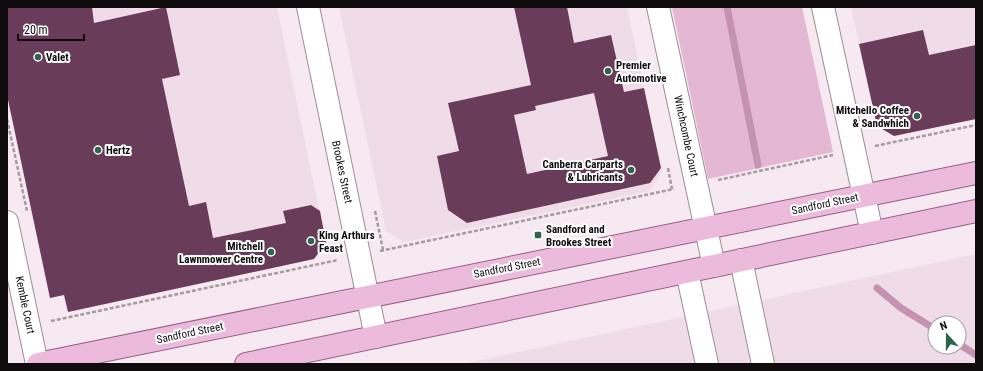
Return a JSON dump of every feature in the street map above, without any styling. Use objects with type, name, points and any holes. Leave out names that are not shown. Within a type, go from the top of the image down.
[{"type":"main road","name":"Sandford Street","points":[[38,364],[976,173]]},
{"type":"main road","points":[[246,364],[976,211]]},
{"type":"street","name":"Brookes Street","points":[[308,7],[376,337]]},
{"type":"street","name":"Winchcombe Court","points":[[658,7],[714,266]]},
{"type":"street","points":[[823,7],[872,233]]},
{"type":"street","name":"Kemble Court","points":[[7,222],[38,364]]},
{"type":"street","points":[[741,260],[763,364]]},
{"type":"street","points":[[687,272],[707,364]]},
{"type":"path","points":[[29,325],[976,125]]},
{"type":"shaded area","points":[[7,7],[277,7],[326,243],[314,259],[68,312],[64,295],[50,298],[7,95]]},
{"type":"shaded area","points":[[339,7],[627,7],[662,172],[650,191],[404,242],[386,231]]},
{"type":"shaded area","points":[[672,7],[802,7],[833,152],[708,179]]},
{"type":"shaded area","points":[[851,7],[976,7],[976,119],[894,136],[877,126]]},
{"type":"shaded area","points":[[976,254],[976,364],[462,364]]},
{"type":"building","points":[[7,7],[92,7],[94,23],[166,7],[180,75],[162,79],[189,206],[206,202],[213,238],[286,223],[283,211],[311,205],[320,211],[326,243],[314,259],[68,312],[64,295],[50,298],[7,95]]},
{"type":"building","points":[[514,7],[567,7],[574,43],[611,35],[624,92],[644,88],[661,168],[650,183],[467,223],[448,210],[437,156],[459,151],[448,103],[531,85]],"holes":[[[594,93],[608,156],[527,174],[514,115],[536,110],[535,106]]]},
{"type":"building","points":[[923,30],[929,55],[976,45],[976,119],[894,136],[877,126],[859,44]]},
{"type":"waterway","points":[[727,7],[758,165]]},
{"type":"waterway","points":[[877,288],[901,308],[927,324]]},
{"type":"waterway","points":[[967,349],[976,355]]},
{"type":"place","name":"Valet","points":[[38,57]]},
{"type":"place","name":"Premier Automotive","points":[[608,71]]},
{"type":"place","name":"Mitchello Coffee & Sandwhich","points":[[917,116]]},
{"type":"place","name":"Hertz","points":[[98,150]]},
{"type":"place","name":"Canberra Carparts & Lubricants","points":[[631,170]]},
{"type":"place","name":"Sandford and Brookes Street","points":[[538,235]]},
{"type":"place","name":"King Arthurs Feast","points":[[311,241]]},
{"type":"place","name":"Mitchell Lawnmower Centre","points":[[271,252]]}]
